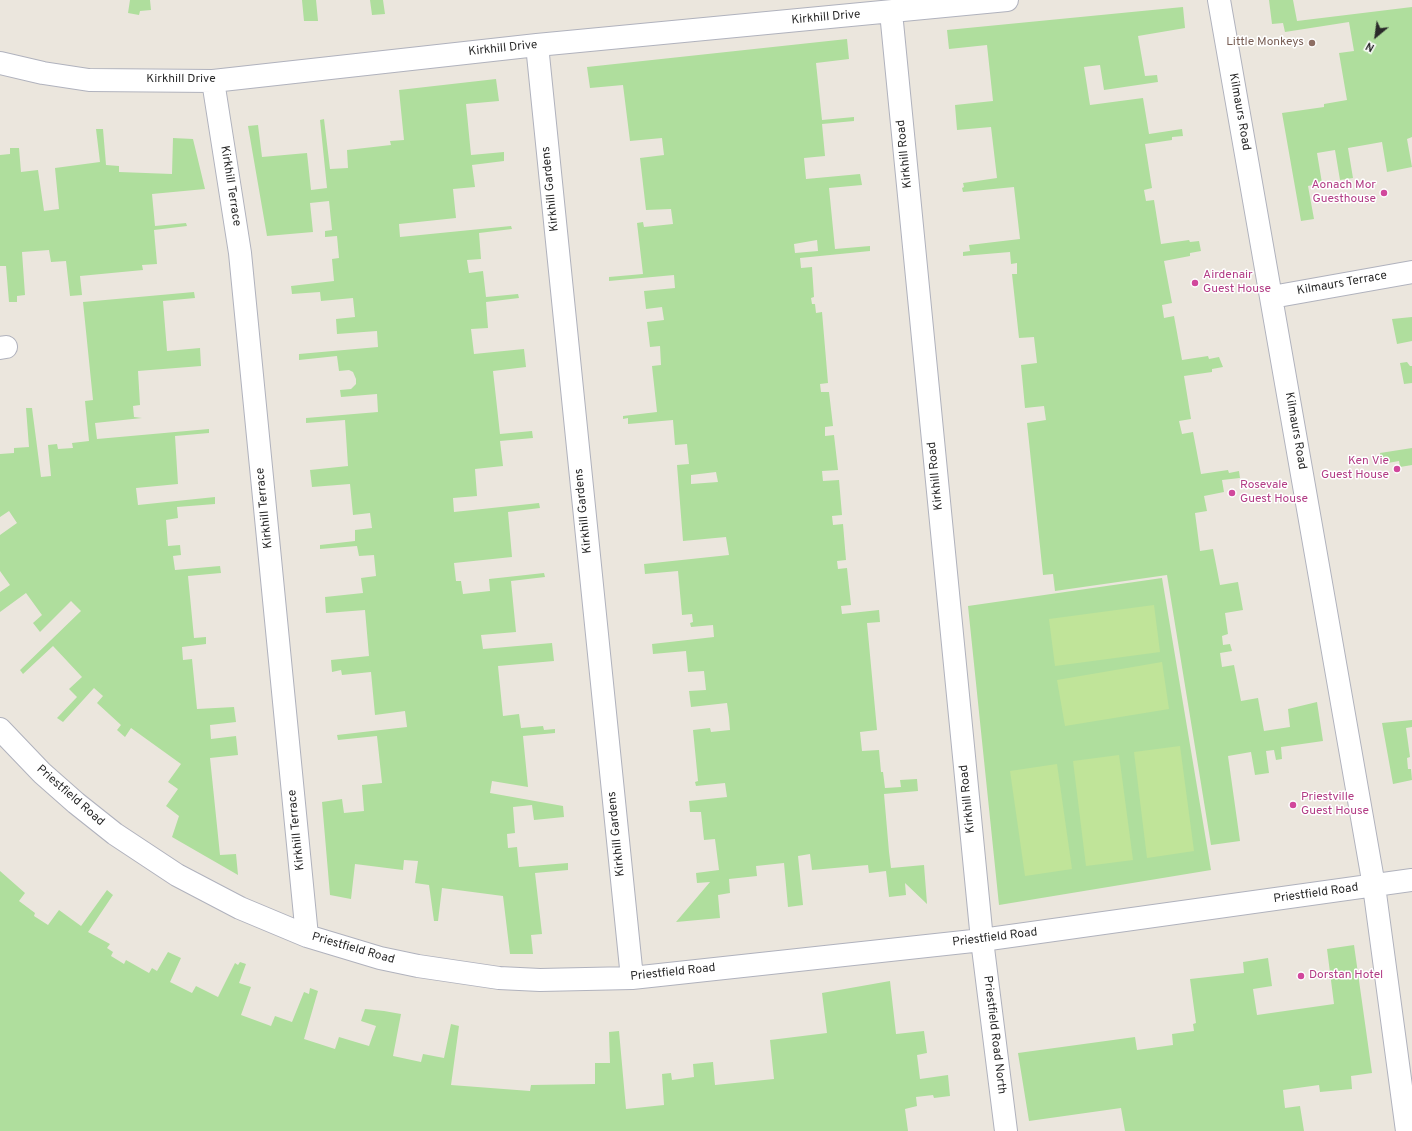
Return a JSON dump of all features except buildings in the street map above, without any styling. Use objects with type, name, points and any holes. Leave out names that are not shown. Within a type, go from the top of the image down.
[{"type":"street","name":"Kirkhill Drive","points":[[0,63],[43,73],[89,80],[213,81],[536,45],[1007,0]]},
{"type":"street","name":"Kilmaurs Road","points":[[1219,0],[1374,886],[1407,1131]]},
{"type":"street","name":"Kirkhill Road","points":[[891,12],[982,940]]},
{"type":"street","name":"Kirkhill Gardens","points":[[536,45],[632,978]]},
{"type":"street","name":"Kirkhill Terrace","points":[[213,81],[240,253],[307,936]]},
{"type":"street","name":"Kilmaurs Terrace","points":[[1272,297],[1412,272]]},
{"type":"street","name":"Priestfield Road","points":[[0,729],[42,773],[76,803],[115,834],[151,858],[208,892],[240,908],[307,936],[380,958],[458,973],[499,978],[540,980],[632,978],[982,940],[1412,880]]},
{"type":"street","name":"Priestfield Road North","points":[[982,940],[1006,1131]]},
{"type":"green space","points":[[130,0],[150,0],[151,10],[140,11],[139,15],[128,13]]},
{"type":"green space","points":[[302,0],[316,0],[318,21],[304,21]]},
{"type":"green space","points":[[370,0],[383,0],[385,14],[372,15]]},
{"type":"green space","points":[[1269,0],[1293,0],[1297,21],[1412,7],[1412,137],[1407,139],[1412,167],[1387,172],[1382,142],[1348,148],[1353,178],[1340,180],[1335,150],[1317,153],[1322,183],[1308,186],[1314,219],[1301,221],[1282,113],[1324,107],[1324,104],[1347,100],[1339,53],[1354,51],[1349,22],[1285,32],[1283,23],[1272,24]]},
{"type":"green space","points":[[1183,7],[1185,28],[1138,36],[1145,76],[1157,75],[1158,82],[1104,90],[1100,65],[1084,67],[1090,105],[1143,98],[1149,134],[1182,129],[1183,136],[1172,137],[1172,140],[1145,144],[1152,188],[1144,190],[1146,201],[1154,200],[1161,244],[1189,240],[1190,242],[1199,241],[1201,251],[1190,253],[1190,256],[1164,261],[1172,303],[1162,305],[1164,318],[1174,316],[1182,360],[1208,356],[1209,359],[1219,357],[1223,367],[1212,369],[1212,372],[1184,376],[1191,419],[1179,421],[1182,434],[1193,432],[1201,474],[1228,470],[1229,473],[1239,471],[1240,478],[1222,480],[1224,492],[1204,496],[1207,511],[1195,513],[1200,551],[1213,549],[1220,585],[1238,582],[1243,610],[1225,613],[1228,634],[1222,636],[1223,645],[1230,644],[1232,651],[1220,653],[1222,667],[1234,665],[1241,701],[1258,698],[1264,731],[1290,727],[1288,709],[1317,702],[1323,741],[1281,747],[1282,759],[1276,760],[1274,750],[1266,751],[1269,773],[1255,775],[1251,752],[1228,756],[1240,841],[1211,845],[1167,575],[1055,591],[1053,574],[1043,575],[1027,423],[1046,420],[1044,406],[1025,408],[1021,365],[1037,363],[1034,337],[1019,338],[1012,274],[1017,274],[1017,263],[1011,264],[1010,252],[963,256],[963,252],[970,251],[969,245],[1020,239],[1014,187],[963,192],[963,183],[997,178],[991,127],[957,130],[955,105],[993,101],[987,45],[949,49],[947,30]]},
{"type":"green space","points":[[847,39],[849,59],[816,63],[822,120],[854,117],[854,121],[822,124],[825,156],[804,158],[806,179],[860,174],[862,185],[829,188],[835,249],[870,246],[870,251],[800,258],[801,268],[812,267],[814,297],[811,298],[812,304],[815,304],[816,313],[822,312],[828,383],[820,384],[821,392],[829,392],[833,426],[825,427],[825,436],[834,435],[838,470],[822,471],[823,481],[839,480],[842,515],[832,516],[833,525],[843,524],[846,560],[837,561],[838,569],[847,568],[851,605],[841,606],[842,614],[879,610],[880,622],[867,623],[877,730],[860,732],[862,751],[879,750],[881,772],[883,772],[885,788],[901,787],[900,780],[917,779],[918,791],[884,794],[891,868],[924,865],[927,904],[905,883],[906,895],[889,897],[886,871],[869,873],[868,865],[812,870],[810,854],[798,856],[803,905],[788,907],[784,863],[756,866],[757,876],[729,879],[730,893],[718,895],[720,918],[676,922],[710,882],[697,883],[696,873],[719,870],[715,839],[704,840],[701,812],[690,812],[689,801],[727,797],[725,783],[696,786],[695,782],[698,781],[693,730],[710,728],[711,732],[730,730],[729,717],[727,703],[691,707],[689,691],[706,690],[704,671],[688,672],[686,651],[653,654],[652,644],[714,637],[713,625],[691,627],[690,623],[693,622],[692,614],[682,615],[678,571],[645,574],[644,564],[729,555],[726,537],[683,541],[677,465],[689,464],[687,444],[675,445],[673,420],[628,424],[628,418],[623,419],[623,416],[657,412],[652,366],[661,365],[660,346],[650,347],[647,322],[664,320],[662,307],[646,309],[644,291],[675,288],[674,275],[609,281],[609,277],[643,274],[637,223],[643,222],[644,227],[673,224],[671,209],[646,210],[640,158],[664,155],[662,138],[630,141],[623,85],[590,88],[587,67]],"holes":[[[817,240],[818,251],[795,253],[794,244]],[[716,472],[718,482],[691,484],[691,475]]]},
{"type":"green space","points":[[496,79],[499,101],[466,104],[471,155],[504,152],[504,161],[472,165],[475,187],[453,189],[456,218],[399,224],[400,237],[511,226],[512,229],[479,233],[481,259],[467,260],[469,273],[483,271],[486,297],[518,294],[519,298],[486,302],[488,328],[471,329],[474,354],[524,349],[526,367],[493,371],[500,434],[532,431],[533,438],[500,441],[503,466],[475,469],[477,496],[453,498],[454,512],[539,503],[540,508],[508,512],[512,557],[454,563],[456,581],[461,581],[463,594],[490,591],[489,579],[544,573],[545,577],[511,581],[516,632],[481,635],[483,649],[552,643],[554,661],[498,666],[503,716],[519,714],[521,728],[543,726],[544,730],[555,729],[555,733],[523,736],[528,787],[492,781],[490,793],[563,806],[564,817],[534,820],[532,805],[513,807],[515,833],[507,834],[508,848],[517,847],[519,867],[568,863],[568,870],[535,873],[542,934],[531,935],[533,954],[510,954],[503,896],[442,888],[438,921],[434,921],[429,885],[415,883],[418,861],[404,860],[403,870],[355,864],[351,899],[330,895],[322,802],[342,799],[344,813],[364,811],[362,785],[382,783],[377,736],[338,740],[337,735],[407,727],[405,711],[375,715],[371,672],[342,675],[341,670],[332,672],[331,660],[369,656],[365,610],[326,613],[325,597],[363,593],[361,578],[376,576],[374,555],[359,556],[357,546],[320,549],[320,545],[355,541],[355,530],[372,528],[370,513],[353,515],[350,484],[312,487],[310,470],[348,466],[345,420],[306,423],[306,418],[378,412],[377,394],[341,397],[340,390],[351,389],[356,384],[356,379],[353,372],[349,370],[339,371],[337,356],[299,360],[299,354],[378,347],[377,331],[337,334],[336,319],[355,317],[353,298],[321,301],[320,292],[292,294],[291,286],[334,281],[332,259],[339,258],[337,236],[325,237],[325,231],[332,230],[329,201],[310,203],[313,232],[267,236],[248,126],[258,125],[262,157],[307,153],[311,190],[327,188],[320,120],[324,119],[330,169],[348,168],[347,150],[391,145],[390,141],[404,140],[399,90]]},
{"type":"green space","points":[[96,129],[103,129],[106,165],[119,166],[119,172],[172,174],[173,138],[193,139],[205,189],[152,194],[155,226],[186,223],[187,226],[154,230],[157,264],[142,265],[143,270],[80,276],[82,295],[70,296],[66,261],[51,262],[49,250],[22,252],[25,295],[17,296],[17,302],[9,302],[6,266],[0,266],[0,155],[10,154],[10,148],[19,148],[21,172],[38,170],[44,211],[59,209],[55,168],[100,162]]},
{"type":"green space","points":[[194,292],[195,298],[163,301],[167,351],[200,348],[201,366],[138,371],[140,405],[133,406],[134,417],[142,418],[95,423],[97,439],[209,429],[209,433],[175,436],[178,484],[136,488],[138,505],[215,497],[215,504],[177,507],[178,518],[166,520],[168,546],[180,545],[181,555],[173,556],[175,570],[220,566],[221,573],[188,576],[194,638],[206,637],[206,644],[182,647],[183,660],[192,659],[197,709],[234,707],[236,722],[210,725],[211,739],[236,736],[238,755],[210,758],[220,855],[236,854],[238,875],[172,837],[179,816],[166,806],[178,789],[168,782],[181,764],[131,728],[125,737],[117,730],[121,725],[97,703],[103,696],[94,688],[63,722],[57,718],[77,697],[69,689],[82,677],[53,646],[23,674],[20,670],[81,611],[71,601],[40,632],[33,623],[42,615],[26,593],[0,612],[0,592],[10,585],[0,571],[0,535],[17,523],[9,511],[0,517],[0,454],[14,453],[14,448],[29,447],[26,408],[32,408],[41,477],[51,476],[48,445],[57,444],[58,449],[73,448],[72,443],[89,441],[85,401],[93,400],[83,302]]},
{"type":"green space","points":[[1412,317],[1412,341],[1397,344],[1392,319]]},
{"type":"green space","points":[[1407,362],[1410,366],[1412,366],[1412,383],[1404,384],[1400,363]]},
{"type":"green space","points":[[1412,448],[1412,465],[1400,467],[1399,461],[1382,464],[1380,453]]},
{"type":"green space","points":[[1162,578],[1211,870],[999,905],[968,606]]},
{"type":"green space","points":[[1154,605],[1160,652],[1055,666],[1049,619]]},
{"type":"green space","points":[[1162,662],[1169,709],[1065,726],[1057,680]]},
{"type":"green space","points":[[1412,720],[1412,727],[1406,728],[1410,757],[1407,758],[1408,769],[1411,769],[1412,780],[1393,784],[1382,723]]},
{"type":"green space","points":[[1180,746],[1194,851],[1147,858],[1134,752]]},
{"type":"green space","points":[[1119,755],[1133,860],[1086,866],[1073,761]]},
{"type":"green space","points":[[1057,764],[1072,869],[1025,876],[1010,771]]},
{"type":"green space","points":[[0,871],[25,893],[19,901],[35,913],[34,916],[48,925],[59,910],[81,926],[107,890],[113,895],[88,932],[110,944],[107,948],[113,952],[111,956],[124,964],[126,960],[149,973],[152,968],[157,971],[168,952],[181,958],[170,982],[192,993],[196,986],[218,997],[235,963],[238,965],[240,962],[246,964],[239,983],[251,987],[241,1015],[271,1026],[275,1016],[292,1022],[304,992],[309,994],[310,988],[318,991],[304,1039],[335,1049],[339,1037],[369,1046],[376,1026],[361,1021],[365,1009],[401,1014],[393,1056],[421,1062],[423,1054],[444,1058],[451,1024],[459,1026],[451,1085],[530,1091],[531,1085],[595,1084],[595,1063],[610,1063],[609,1032],[619,1031],[626,1109],[664,1105],[662,1074],[671,1073],[672,1080],[694,1077],[693,1064],[713,1062],[715,1085],[774,1079],[770,1040],[827,1033],[822,993],[890,981],[896,1034],[924,1031],[927,1053],[917,1055],[920,1079],[948,1075],[950,1096],[934,1098],[933,1095],[916,1097],[917,1106],[905,1109],[908,1131],[0,1131]]},
{"type":"green space","points":[[1354,945],[1372,1073],[1351,1076],[1352,1089],[1320,1092],[1319,1085],[1283,1090],[1285,1108],[1300,1106],[1304,1131],[1125,1131],[1121,1108],[1029,1121],[1018,1053],[1135,1037],[1137,1050],[1173,1045],[1172,1034],[1194,1031],[1193,1024],[1196,1023],[1190,979],[1244,973],[1243,962],[1268,958],[1272,986],[1253,989],[1257,1015],[1334,1004],[1327,949]]},
{"type":"place","name":"Little Monkeys","points":[[1312,43]]},
{"type":"place","name":"Aonach Mor Guesthouse","points":[[1384,193]]},
{"type":"place","name":"Airdenair Guest House","points":[[1195,283]]},
{"type":"place","name":"Ken Vie Guest House","points":[[1397,469]]},
{"type":"place","name":"Rosevale Guest House","points":[[1232,493]]},
{"type":"place","name":"Priestville Guest House","points":[[1293,805]]},
{"type":"place","name":"Dorstan Hotel","points":[[1301,976]]}]
